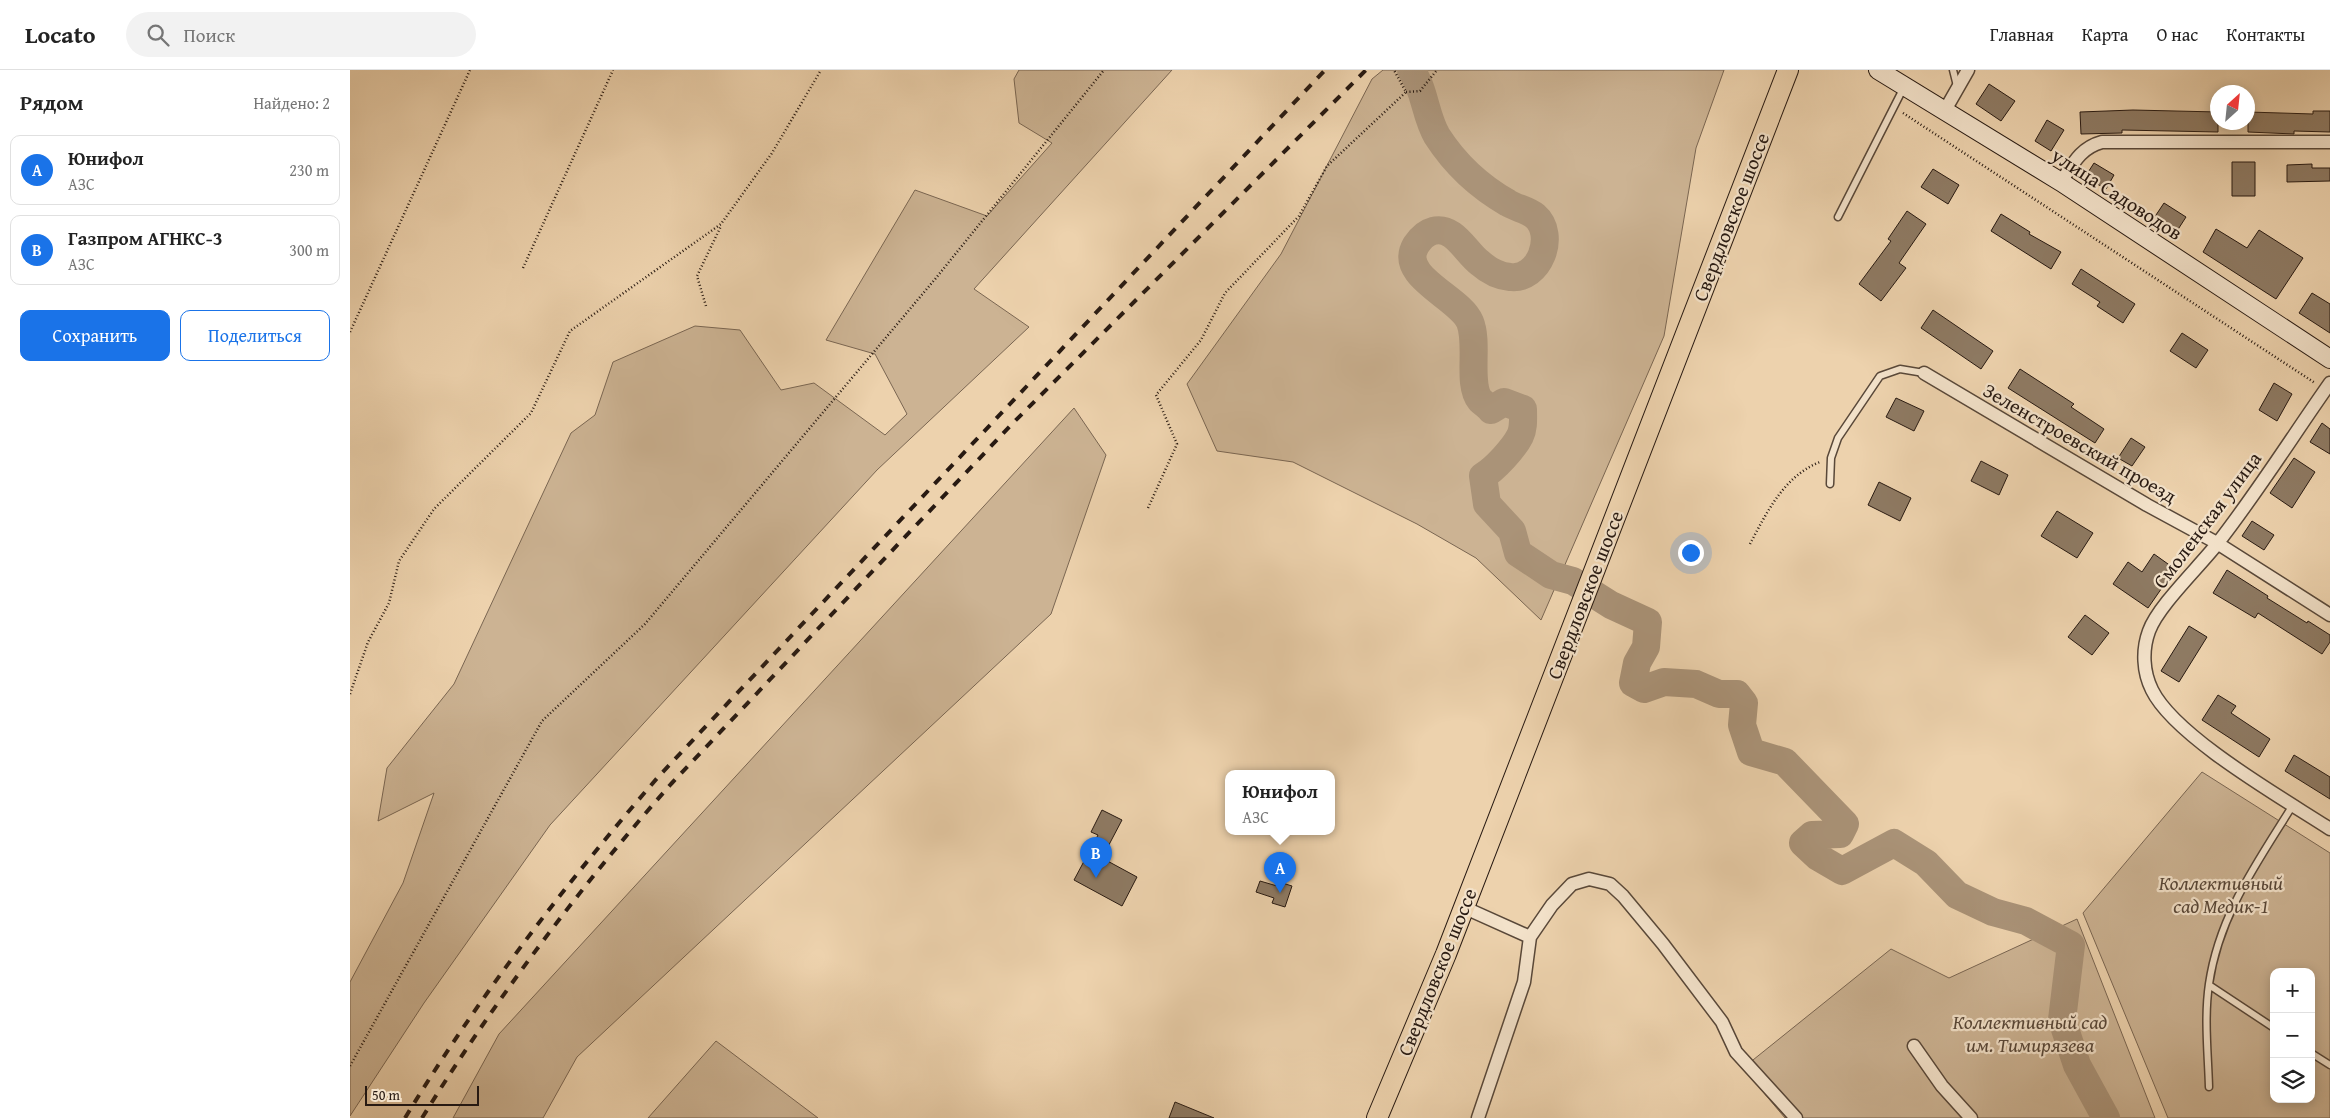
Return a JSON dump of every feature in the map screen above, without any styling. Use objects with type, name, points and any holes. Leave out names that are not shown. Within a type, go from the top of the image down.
[{"type":"main road","name":"Свердловское шоссе","points":[[1377,1118],[1446,954],[1788,70]]},
{"type":"main road","name":"улица Садоводов","points":[[1878,70],[2061,182],[2330,359]]},
{"type":"street","points":[[1944,112],[1968,70]]},
{"type":"street","points":[[2061,182],[2082,151],[2091,145],[2102,142],[2330,142]]},
{"type":"street","name":"Зеленстроевский проезд","points":[[1924,373],[2147,505],[2217,543],[2330,615]]},
{"type":"street","name":"Смоленская улица","points":[[2328,386],[2217,543],[2160,613],[2149,630],[2144,667],[2152,690],[2165,709],[2219,756],[2330,829]]},
{"type":"street","points":[[1478,1118],[1524,982],[1530,937],[1552,904],[1572,884],[1589,879],[1610,884],[1623,896],[1663,944],[1722,1022],[1736,1052],[1796,1118]]},
{"type":"street","points":[[1463,907],[1530,937]]},
{"type":"street","points":[[1914,1046],[1942,1086],[1970,1118]]},
{"type":"lane","points":[[1953,70],[1958,88]]},
{"type":"lane","points":[[1838,217],[1904,86]]},
{"type":"lane","points":[[1830,484],[1831,458],[1838,438],[1880,376],[1900,368],[1924,373]]},
{"type":"lane","points":[[2209,1087],[2207,1019],[2209,985],[2215,953],[2240,888],[2293,805]]},
{"type":"lane","points":[[2209,985],[2270,1025]]},
{"type":"lane","points":[[2315,1055],[2330,1065]]},
{"type":"path","points":[[350,332],[470,70]]},
{"type":"path","points":[[524,268],[613,70]]},
{"type":"path","points":[[706,306],[697,276],[722,224],[772,153],[821,70]]},
{"type":"path","points":[[350,1066],[542,721],[645,624],[936,278],[1104,70]]},
{"type":"path","points":[[1394,70],[1406,92]]},
{"type":"path","points":[[1148,508],[1177,444],[1156,394],[1201,340],[1225,293],[1299,216],[1327,166],[1406,92],[1420,91],[1437,70]]},
{"type":"path","points":[[1894,107],[2328,386]]},
{"type":"path","points":[[350,694],[368,642],[389,603],[399,561],[434,509],[531,413],[570,331],[722,224]]},
{"type":"path","points":[[1750,544],[1772,503],[1796,476],[1812,465],[1831,458]]},
{"type":"green space","points":[[1019,70],[1172,70],[974,289],[1029,327],[877,470],[550,825],[424,1003],[350,1116],[350,982],[403,883],[434,793],[378,821],[387,768],[454,684],[571,433],[595,415],[613,362],[695,326],[740,330],[781,390],[814,383],[885,435],[907,414],[875,354],[826,340],[915,190],[987,216],[1052,143],[1019,123],[1014,79]]},
{"type":"green space","points":[[1383,70],[1724,70],[1696,148],[1664,336],[1541,620],[1476,558],[1417,524],[1293,462],[1217,451],[1187,384],[1281,254],[1372,79]]},
{"type":"green space","points":[[1074,408],[1106,455],[1051,614],[577,1057],[543,1118],[453,1118],[499,1034]]},
{"type":"green space","name":"Коллективный сад Медик-1","points":[[2202,772],[2330,853],[2330,1118],[2168,1118],[2083,913]]},
{"type":"green space","name":"Коллективный сад им. Тимирязева","points":[[2077,919],[2155,1118],[1785,1118],[1743,1068],[1891,949],[1949,978]]},
{"type":"green space","points":[[716,1041],[818,1118],[648,1118]]},
{"type":"building","points":[[1989,84],[2015,101],[2001,121],[1976,104]]},
{"type":"building","points":[[2133,110],[2210,112],[2210,130],[2218,130],[2218,132],[2122,130],[2122,133],[2081,134],[2080,112]]},
{"type":"building","points":[[2313,111],[2330,111],[2330,132],[2294,131],[2294,134],[2248,132],[2248,130],[2255,130],[2255,112],[2313,114]]},
{"type":"building","points":[[2047,120],[2064,130],[2051,151],[2035,141]]},
{"type":"building","points":[[2232,162],[2255,162],[2255,196],[2232,196]]},
{"type":"building","points":[[2094,163],[2114,175],[2106,189],[2085,177]]},
{"type":"building","points":[[2312,164],[2312,168],[2330,168],[2330,181],[2287,182],[2287,165]]},
{"type":"building","points":[[1933,169],[1959,185],[1948,204],[1921,187]]},
{"type":"building","points":[[2164,203],[2186,217],[2177,231],[2154,218]]},
{"type":"building","points":[[1907,211],[1926,224],[1899,263],[1906,268],[1881,301],[1859,284],[1891,241],[1888,239]]},
{"type":"building","points":[[2001,214],[2030,232],[2029,234],[2061,252],[2051,269],[1991,231]]},
{"type":"building","points":[[2216,229],[2247,248],[2259,230],[2303,258],[2276,299],[2203,252]]},
{"type":"building","points":[[2081,269],[2135,304],[2123,323],[2097,306],[2100,302],[2072,284]]},
{"type":"building","points":[[2312,293],[2330,304],[2330,333],[2299,313]]},
{"type":"building","points":[[1933,310],[1993,351],[1981,369],[1921,328]]},
{"type":"building","points":[[2182,333],[2208,350],[2196,368],[2170,351]]},
{"type":"building","points":[[2020,369],[2074,404],[2071,407],[2104,429],[2095,443],[2008,388]]},
{"type":"building","points":[[2274,383],[2292,394],[2277,421],[2259,410]]},
{"type":"building","points":[[1896,398],[1924,411],[1914,431],[1886,417]]},
{"type":"building","points":[[2322,423],[2330,429],[2330,454],[2310,442]]},
{"type":"building","points":[[2131,438],[2145,447],[2132,466],[2118,458]]},
{"type":"building","points":[[2294,458],[2315,472],[2292,508],[2270,493]]},
{"type":"building","points":[[1981,461],[2008,475],[1999,495],[1971,481]]},
{"type":"building","points":[[1879,482],[1911,498],[1900,521],[1868,505]]},
{"type":"building","points":[[2057,511],[2093,533],[2077,558],[2041,536]]},
{"type":"building","points":[[2252,521],[2274,535],[2264,550],[2242,536]]},
{"type":"building","points":[[2154,554],[2175,569],[2148,608],[2113,584],[2128,562],[2142,572]]},
{"type":"building","points":[[2227,570],[2268,596],[2267,598],[2330,635],[2330,642],[2322,654],[2258,613],[2255,618],[2213,593]]},
{"type":"building","points":[[2085,615],[2109,633],[2092,655],[2068,637]]},
{"type":"building","points":[[2189,626],[2207,637],[2179,682],[2161,671]]},
{"type":"building","points":[[2218,695],[2236,706],[2231,713],[2270,739],[2259,757],[2202,720]]},
{"type":"building","points":[[2294,755],[2330,777],[2330,799],[2285,771]]},
{"type":"building","points":[[1102,810],[1122,820],[1102,858],[1137,877],[1122,906],[1074,880],[1098,835],[1091,832]]},
{"type":"building","points":[[1260,881],[1277,886],[1279,882],[1292,886],[1285,907],[1272,903],[1274,898],[1256,892]]},
{"type":"building","points":[[1175,1102],[1214,1118],[1169,1118]]},
{"type":"waterway","points":[[1411,70],[1416,77],[1433,128],[1452,156],[1488,190],[1508,203],[1535,216],[1541,224],[1544,234],[1542,255],[1529,272],[1520,276],[1510,277],[1491,271],[1475,259],[1453,236],[1440,230],[1423,236],[1416,245],[1412,256],[1415,267],[1422,277],[1455,304],[1470,322],[1474,341],[1474,384],[1480,400],[1491,410],[1504,402],[1523,409],[1523,423],[1520,436],[1509,452],[1483,476],[1487,504],[1512,531],[1518,553],[1551,575],[1573,581],[1611,605],[1648,622],[1646,647],[1637,663],[1633,683],[1644,689],[1664,682],[1696,684],[1719,694],[1737,694],[1744,703],[1742,725],[1751,752],[1785,762],[1845,824],[1840,834],[1812,835],[1803,843],[1818,857],[1842,871],[1894,843],[1926,863],[1957,895],[1993,912],[2026,921],[2071,945],[2062,1020],[2077,1065],[2106,1118]]},
{"type":"railway","points":[[405,1118],[493,984],[590,857],[659,776],[1325,70]]},
{"type":"railway","points":[[422,1118],[479,1031],[539,946],[604,863],[671,784],[1012,424],[1366,70]]},
{"type":"place","name":"Газпром АГНКС-3","points":[[1096,878]]},
{"type":"place","name":"Юнифол","points":[[1280,893]]}]
